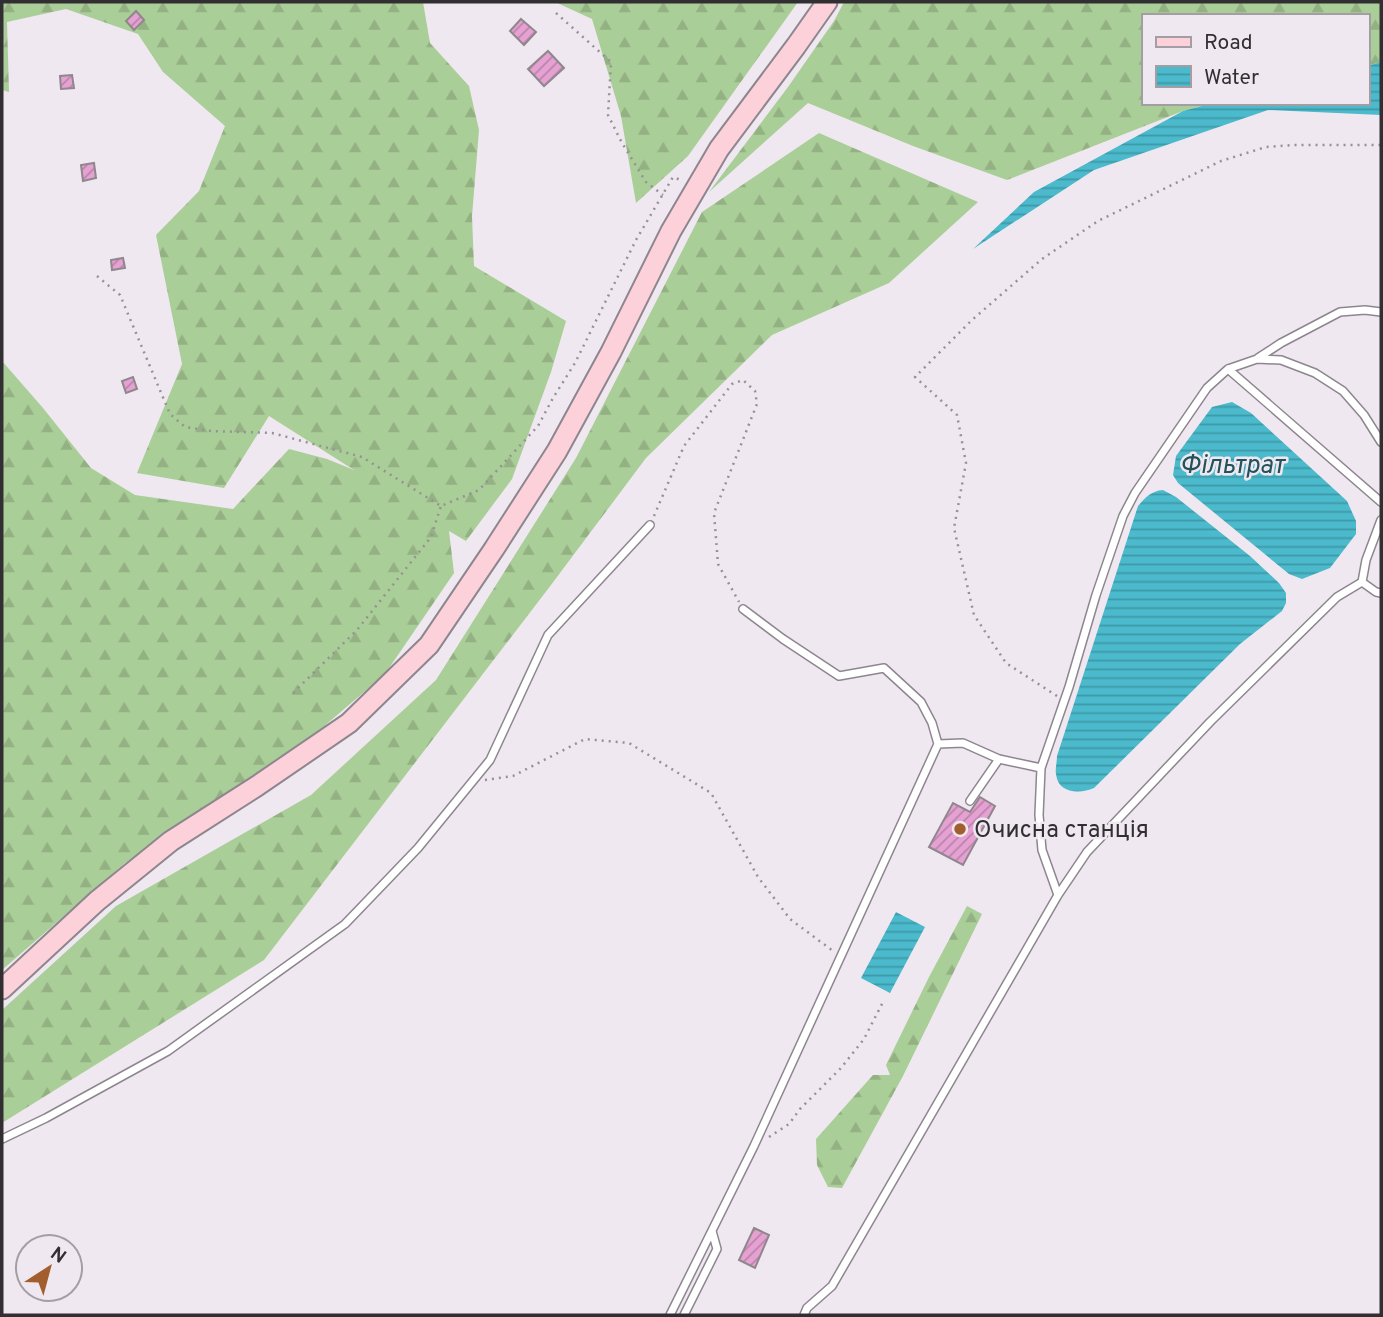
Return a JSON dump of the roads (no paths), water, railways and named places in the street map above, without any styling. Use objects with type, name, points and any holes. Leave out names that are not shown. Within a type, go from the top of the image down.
[{"type":"main road","points":[[2,989],[97,901],[171,841],[349,723],[429,645],[557,451],[611,352],[671,231],[719,149],[827,2]]},
{"type":"lane","points":[[1058,895],[1042,850],[1039,815],[1041,768],[1123,516],[1135,493],[1207,388],[1228,369],[1257,359],[1340,312],[1381,312]]},
{"type":"lane","points":[[1257,359],[1281,360],[1292,364],[1315,373],[1343,391],[1364,415],[1381,442]]},
{"type":"lane","points":[[1228,369],[1381,502]]},
{"type":"lane","points":[[804,1315],[807,1308],[832,1286],[1058,895],[1087,852],[1210,722],[1337,597],[1362,582],[1366,560],[1381,520]]},
{"type":"lane","points":[[2,1139],[168,1051],[345,924],[418,848],[490,760],[548,635],[650,525]]},
{"type":"lane","points":[[1362,582],[1381,593]]},
{"type":"lane","points":[[670,1315],[754,1146],[938,744],[932,723],[920,702],[884,668],[839,676],[743,609]]},
{"type":"lane","points":[[938,744],[963,743],[999,759],[1041,768]]},
{"type":"lane","points":[[970,801],[999,759]]},
{"type":"lane","points":[[684,1315],[717,1249],[712,1231]]},
{"type":"water","points":[[1381,62],[1381,115],[1268,110],[1094,170],[973,249],[1034,192],[1183,111],[1206,105],[1369,105],[1369,65]]},
{"type":"water","name":"Фільтрат","points":[[1232,402],[1251,413],[1347,501],[1356,521],[1356,534],[1330,568],[1302,579],[1289,574],[1178,483],[1173,475],[1176,456],[1212,407]]},
{"type":"water","points":[[1163,490],[1176,497],[1250,556],[1279,583],[1286,593],[1286,603],[1282,611],[1240,644],[1094,788],[1070,791],[1058,781],[1057,756],[1138,506],[1149,495]]},
{"type":"water","points":[[896,912],[925,927],[890,993],[861,978]]},
{"type":"place","name":"Очисна станція","points":[[960,829]]}]
